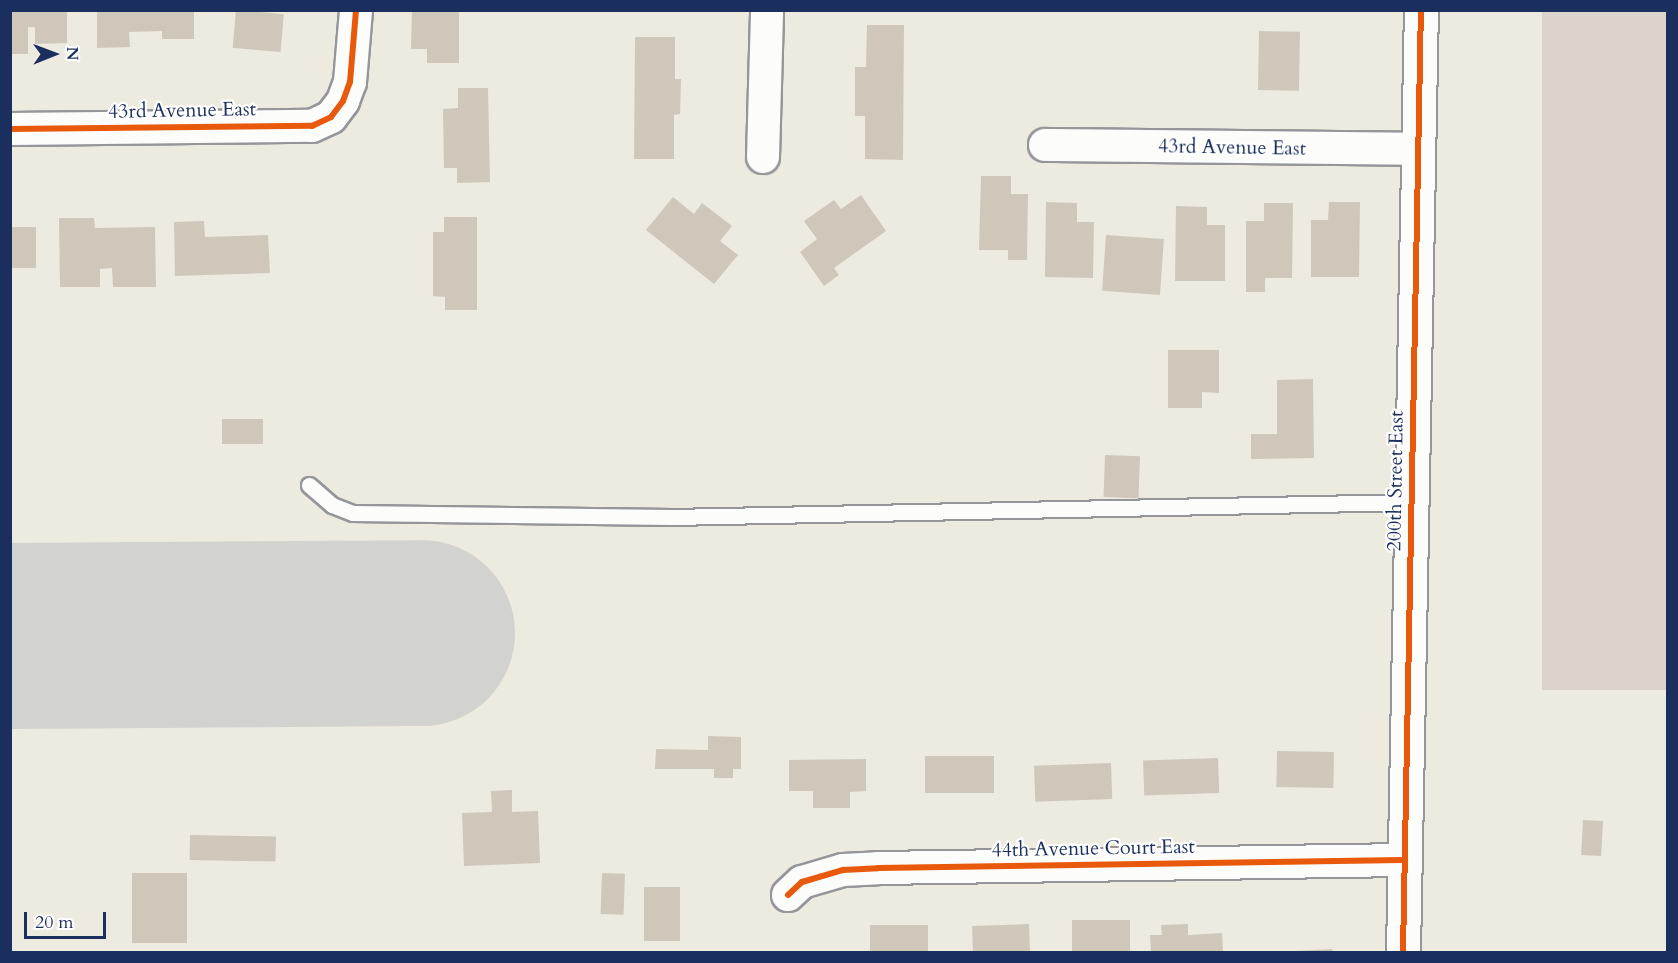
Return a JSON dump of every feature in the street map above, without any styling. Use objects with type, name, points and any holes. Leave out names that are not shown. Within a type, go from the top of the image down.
[{"type":"street","name":"43rd Avenue East","points":[[10,129],[312,126],[331,117],[343,100],[350,82],[356,10]]},
{"type":"street","points":[[763,157],[767,10]]},
{"type":"street","name":"200th Street East","points":[[1403,952],[1421,10]]},
{"type":"street","name":"43rd Avenue East","points":[[1045,145],[1419,149]]},
{"type":"street","name":"44th Avenue Court East","points":[[788,895],[802,882],[843,870],[878,868],[1404,860]]},
{"type":"lane","points":[[309,485],[332,505],[353,513],[671,517],[1411,502]]},
{"type":"shaded area","points":[[1542,11],[1667,11],[1667,690],[1542,690]]},
{"type":"building","points":[[10,10],[67,10],[67,43],[35,44],[35,27],[28,27],[28,54],[10,54]]},
{"type":"building","points":[[97,10],[194,10],[194,39],[162,39],[162,31],[129,32],[130,47],[97,48]]},
{"type":"building","points":[[236,10],[284,14],[281,52],[233,48]]},
{"type":"building","points":[[412,10],[459,10],[459,63],[427,63],[427,49],[411,49]]},
{"type":"building","points":[[867,25],[904,25],[903,160],[865,159],[865,116],[855,116],[855,67],[866,67]]},
{"type":"building","points":[[1259,31],[1300,32],[1299,91],[1258,90]]},
{"type":"building","points":[[635,37],[675,37],[675,79],[681,79],[680,114],[674,115],[674,159],[634,159]]},
{"type":"building","points":[[458,88],[488,88],[490,182],[457,183],[457,168],[444,168],[443,109],[458,108]]},
{"type":"building","points":[[981,176],[1011,176],[1011,194],[1028,194],[1027,260],[1008,260],[1008,250],[979,250]]},
{"type":"building","points":[[861,195],[886,231],[834,268],[839,275],[824,286],[800,252],[817,239],[804,221],[834,200],[841,209]]},
{"type":"building","points":[[673,197],[694,214],[702,203],[732,226],[720,241],[738,255],[714,284],[646,230]]},
{"type":"building","points":[[1046,202],[1077,203],[1077,222],[1094,222],[1093,278],[1045,277]]},
{"type":"building","points":[[1329,202],[1360,202],[1359,277],[1311,277],[1311,220],[1328,220]]},
{"type":"building","points":[[1264,203],[1293,203],[1292,278],[1265,278],[1265,292],[1246,292],[1246,221],[1264,221]]},
{"type":"building","points":[[1176,206],[1207,207],[1207,225],[1225,225],[1225,281],[1175,281]]},
{"type":"building","points":[[444,217],[477,217],[477,310],[445,310],[445,297],[433,296],[433,232],[444,232]]},
{"type":"building","points":[[59,218],[94,218],[95,228],[155,227],[156,287],[113,287],[112,268],[100,269],[100,287],[60,287]]},
{"type":"building","points":[[204,221],[205,237],[268,235],[270,273],[175,276],[174,222]]},
{"type":"building","points":[[10,227],[36,227],[36,268],[10,268]]},
{"type":"building","points":[[1106,235],[1164,239],[1160,295],[1102,291]]},
{"type":"building","points":[[1168,350],[1219,350],[1219,393],[1202,392],[1202,408],[1168,408]]},
{"type":"building","points":[[1313,379],[1314,458],[1251,459],[1251,434],[1277,434],[1277,380]]},
{"type":"building","points":[[222,419],[263,419],[263,444],[222,444]]},
{"type":"building","points":[[1105,455],[1140,456],[1139,498],[1104,497]]},
{"type":"building","points":[[708,736],[741,737],[741,769],[733,769],[733,778],[714,778],[714,769],[655,769],[656,749],[708,750]]},
{"type":"building","points":[[1277,751],[1334,752],[1333,788],[1276,787]]},
{"type":"building","points":[[925,756],[994,756],[994,793],[925,793]]},
{"type":"building","points":[[1218,758],[1219,793],[1144,796],[1143,761]]},
{"type":"building","points":[[866,759],[866,791],[850,792],[850,808],[813,808],[813,791],[789,791],[789,760]]},
{"type":"building","points":[[1111,763],[1112,799],[1035,802],[1034,766]]},
{"type":"building","points":[[512,790],[512,812],[538,811],[540,863],[464,866],[462,813],[492,812],[491,791]]},
{"type":"building","points":[[1583,820],[1603,821],[1601,856],[1581,855]]},
{"type":"building","points":[[190,835],[276,837],[276,861],[190,860]]},
{"type":"building","points":[[132,873],[187,873],[187,943],[132,943]]},
{"type":"building","points":[[602,873],[625,874],[624,915],[601,914]]},
{"type":"building","points":[[644,887],[680,887],[680,941],[644,941]]},
{"type":"building","points":[[1072,920],[1130,920],[1130,952],[1072,952]]},
{"type":"building","points":[[1029,924],[1030,952],[973,952],[972,926]]},
{"type":"building","points":[[1188,924],[1188,935],[1222,933],[1223,952],[1151,952],[1150,935],[1162,935],[1161,925]]},
{"type":"building","points":[[870,925],[928,925],[928,952],[870,952]]},
{"type":"building","points":[[1332,949],[1333,952],[1296,952],[1296,951]]},
{"type":"taxiway","points":[[420,599],[422,633]]},
{"type":"runway","points":[[10,636],[422,633]]},
{"type":"cycle path","points":[[10,129],[312,126],[331,117],[343,101],[350,82],[356,10]]},
{"type":"cycle path","points":[[1403,952],[1421,10]]},
{"type":"cycle path","points":[[788,895],[802,882],[843,870],[878,868],[1404,860]]}]
